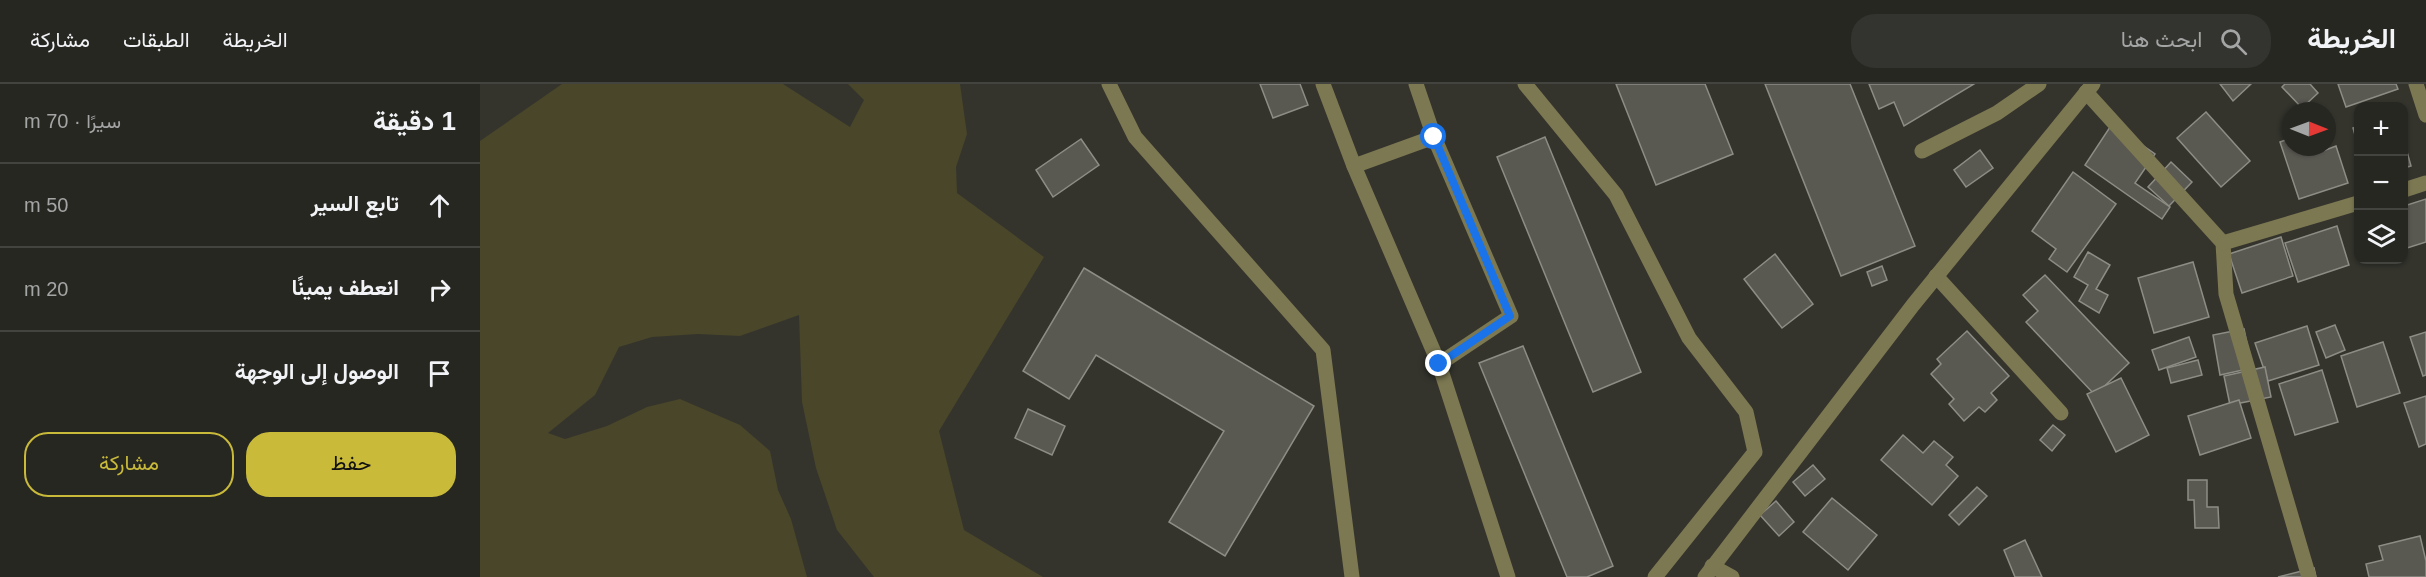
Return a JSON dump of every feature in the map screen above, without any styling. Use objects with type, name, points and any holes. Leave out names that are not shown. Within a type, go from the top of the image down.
[{"type":"street","points":[[1109,84],[1135,137],[1323,350],[1352,577]]},
{"type":"street","points":[[1323,84],[1354,166],[1439,364],[1508,577]]},
{"type":"street","points":[[1416,84],[1434,137],[1510,316],[1439,364]]},
{"type":"street","points":[[1526,84],[1616,195],[1689,338],[1746,412],[1755,452],[1655,577]]},
{"type":"street","points":[[1922,152],[1997,113],[2039,84]]},
{"type":"street","points":[[2416,84],[2426,115]]},
{"type":"street","points":[[1732,577],[1708,572],[1936,276],[2089,88],[2223,243],[2226,294],[2309,577]]},
{"type":"street","points":[[1354,166],[1434,137]]},
{"type":"street","points":[[2408,188],[2426,183]]},
{"type":"street","points":[[2223,243],[2354,204]]},
{"type":"street","points":[[1936,276],[2061,412]]},
{"type":"shaded area","points":[[562,84],[783,84],[850,127],[864,100],[848,84],[960,84],[967,134],[956,167],[957,193],[1044,257],[939,431],[964,530],[1043,577],[874,577],[837,530],[816,468],[802,402],[799,315],[740,336],[698,334],[652,337],[619,347],[595,395],[548,433],[565,439],[607,426],[647,407],[680,399],[740,425],[770,451],[778,490],[791,519],[807,577],[480,577],[480,141]]},
{"type":"building","points":[[1260,84],[1300,84],[1308,105],[1273,118]]},
{"type":"building","points":[[1616,84],[1705,84],[1733,154],[1656,185]]},
{"type":"building","points":[[1765,84],[1850,84],[1915,246],[1841,276]]},
{"type":"building","points":[[1869,84],[1974,84],[1904,126],[1894,102],[1879,109]]},
{"type":"building","points":[[2220,84],[2251,84],[2233,101]]},
{"type":"building","points":[[2285,84],[2310,84],[2318,93],[2308,102],[2296,102],[2282,87]]},
{"type":"building","points":[[2338,84],[2396,84],[2398,89],[2360,102],[2354,102],[2354,104],[2346,107]]},
{"type":"building","points":[[2206,112],[2250,161],[2221,187],[2177,138]]},
{"type":"building","points":[[2112,124],[2155,154],[2135,183],[2170,207],[2162,219],[2085,165]]},
{"type":"building","points":[[1545,137],[1641,372],[1593,392],[1497,157]]},
{"type":"building","points":[[1081,139],[1099,165],[1053,197],[1036,170]]},
{"type":"building","points":[[2336,146],[2348,183],[2299,199],[2285,156],[2336,156]]},
{"type":"building","points":[[1980,150],[1993,168],[1966,187],[1954,170]]},
{"type":"building","points":[[2171,162],[2192,182],[2169,206],[2148,187]]},
{"type":"building","points":[[2073,172],[2116,204],[2067,272],[2049,259],[2056,249],[2032,231]]},
{"type":"building","points":[[2426,199],[2426,242],[2408,248],[2408,210],[2408,205]]},
{"type":"building","points":[[2337,226],[2349,265],[2298,282],[2285,243]]},
{"type":"building","points":[[2281,237],[2293,276],[2242,293],[2229,254]]},
{"type":"building","points":[[2088,252],[2110,265],[2096,289],[2108,295],[2099,313],[2079,301],[2088,285],[2074,277]]},
{"type":"building","points":[[1775,254],[1813,304],[1782,328],[1744,279]]},
{"type":"building","points":[[2193,262],[2209,317],[2154,333],[2138,278]]},
{"type":"building","points":[[1882,266],[1887,280],[1872,286],[1867,272]]},
{"type":"building","points":[[1084,268],[1314,406],[1225,556],[1169,522],[1224,431],[1096,355],[1069,399],[1023,371]]},
{"type":"building","points":[[2045,275],[2129,363],[2095,395],[2026,322],[2038,311],[2023,295]]},
{"type":"building","points":[[2335,325],[2345,350],[2326,358],[2316,332]]},
{"type":"building","points":[[2307,326],[2319,365],[2268,381],[2255,343]]},
{"type":"building","points":[[2244,329],[2252,368],[2220,375],[2213,335]]},
{"type":"building","points":[[1967,331],[2009,376],[1991,393],[1997,400],[1985,412],[1979,407],[1964,421],[1949,404],[1954,399],[1931,374],[1941,364],[1937,359]]},
{"type":"building","points":[[2426,332],[2426,375],[2423,376],[2410,337]]},
{"type":"building","points":[[2189,337],[2196,357],[2159,370],[2152,350]]},
{"type":"building","points":[[2383,342],[2400,393],[2357,407],[2341,356]]},
{"type":"building","points":[[1523,346],[1613,566],[1587,577],[1567,577],[1479,363]]},
{"type":"building","points":[[2198,360],[2202,375],[2171,383],[2167,368]]},
{"type":"building","points":[[2265,367],[2271,397],[2230,405],[2224,376]]},
{"type":"building","points":[[2322,370],[2338,422],[2295,435],[2279,384]]},
{"type":"building","points":[[2121,378],[2149,435],[2116,452],[2087,394]]},
{"type":"building","points":[[2426,396],[2426,444],[2419,447],[2404,403]]},
{"type":"building","points":[[2239,400],[2251,438],[2200,455],[2188,416]]},
{"type":"building","points":[[1028,409],[1065,426],[1052,455],[1015,438]]},
{"type":"building","points":[[2053,425],[2065,435],[2052,451],[2040,440]]},
{"type":"building","points":[[1903,435],[1923,453],[1934,441],[1953,457],[1946,465],[1958,476],[1932,505],[1881,460]]},
{"type":"building","points":[[1813,465],[1825,479],[1805,496],[1793,482]]},
{"type":"building","points":[[2188,480],[2207,480],[2207,507],[2218,507],[2219,528],[2195,528],[2194,500],[2188,500]]},
{"type":"building","points":[[1977,487],[1987,496],[1959,525],[1949,515]]},
{"type":"building","points":[[1832,498],[1877,535],[1848,570],[1803,532]]},
{"type":"building","points":[[1776,501],[1794,522],[1779,536],[1760,515]]},
{"type":"building","points":[[2420,536],[2426,561],[2426,577],[2369,577],[2366,564],[2383,560],[2379,546]]},
{"type":"building","points":[[2025,540],[2042,577],[2015,577],[2004,550]]},
{"type":"building","points":[[2314,568],[2316,577],[2278,577]]},
{"type":"route","points":[[1434,137],[1510,316],[1439,364]]}]
